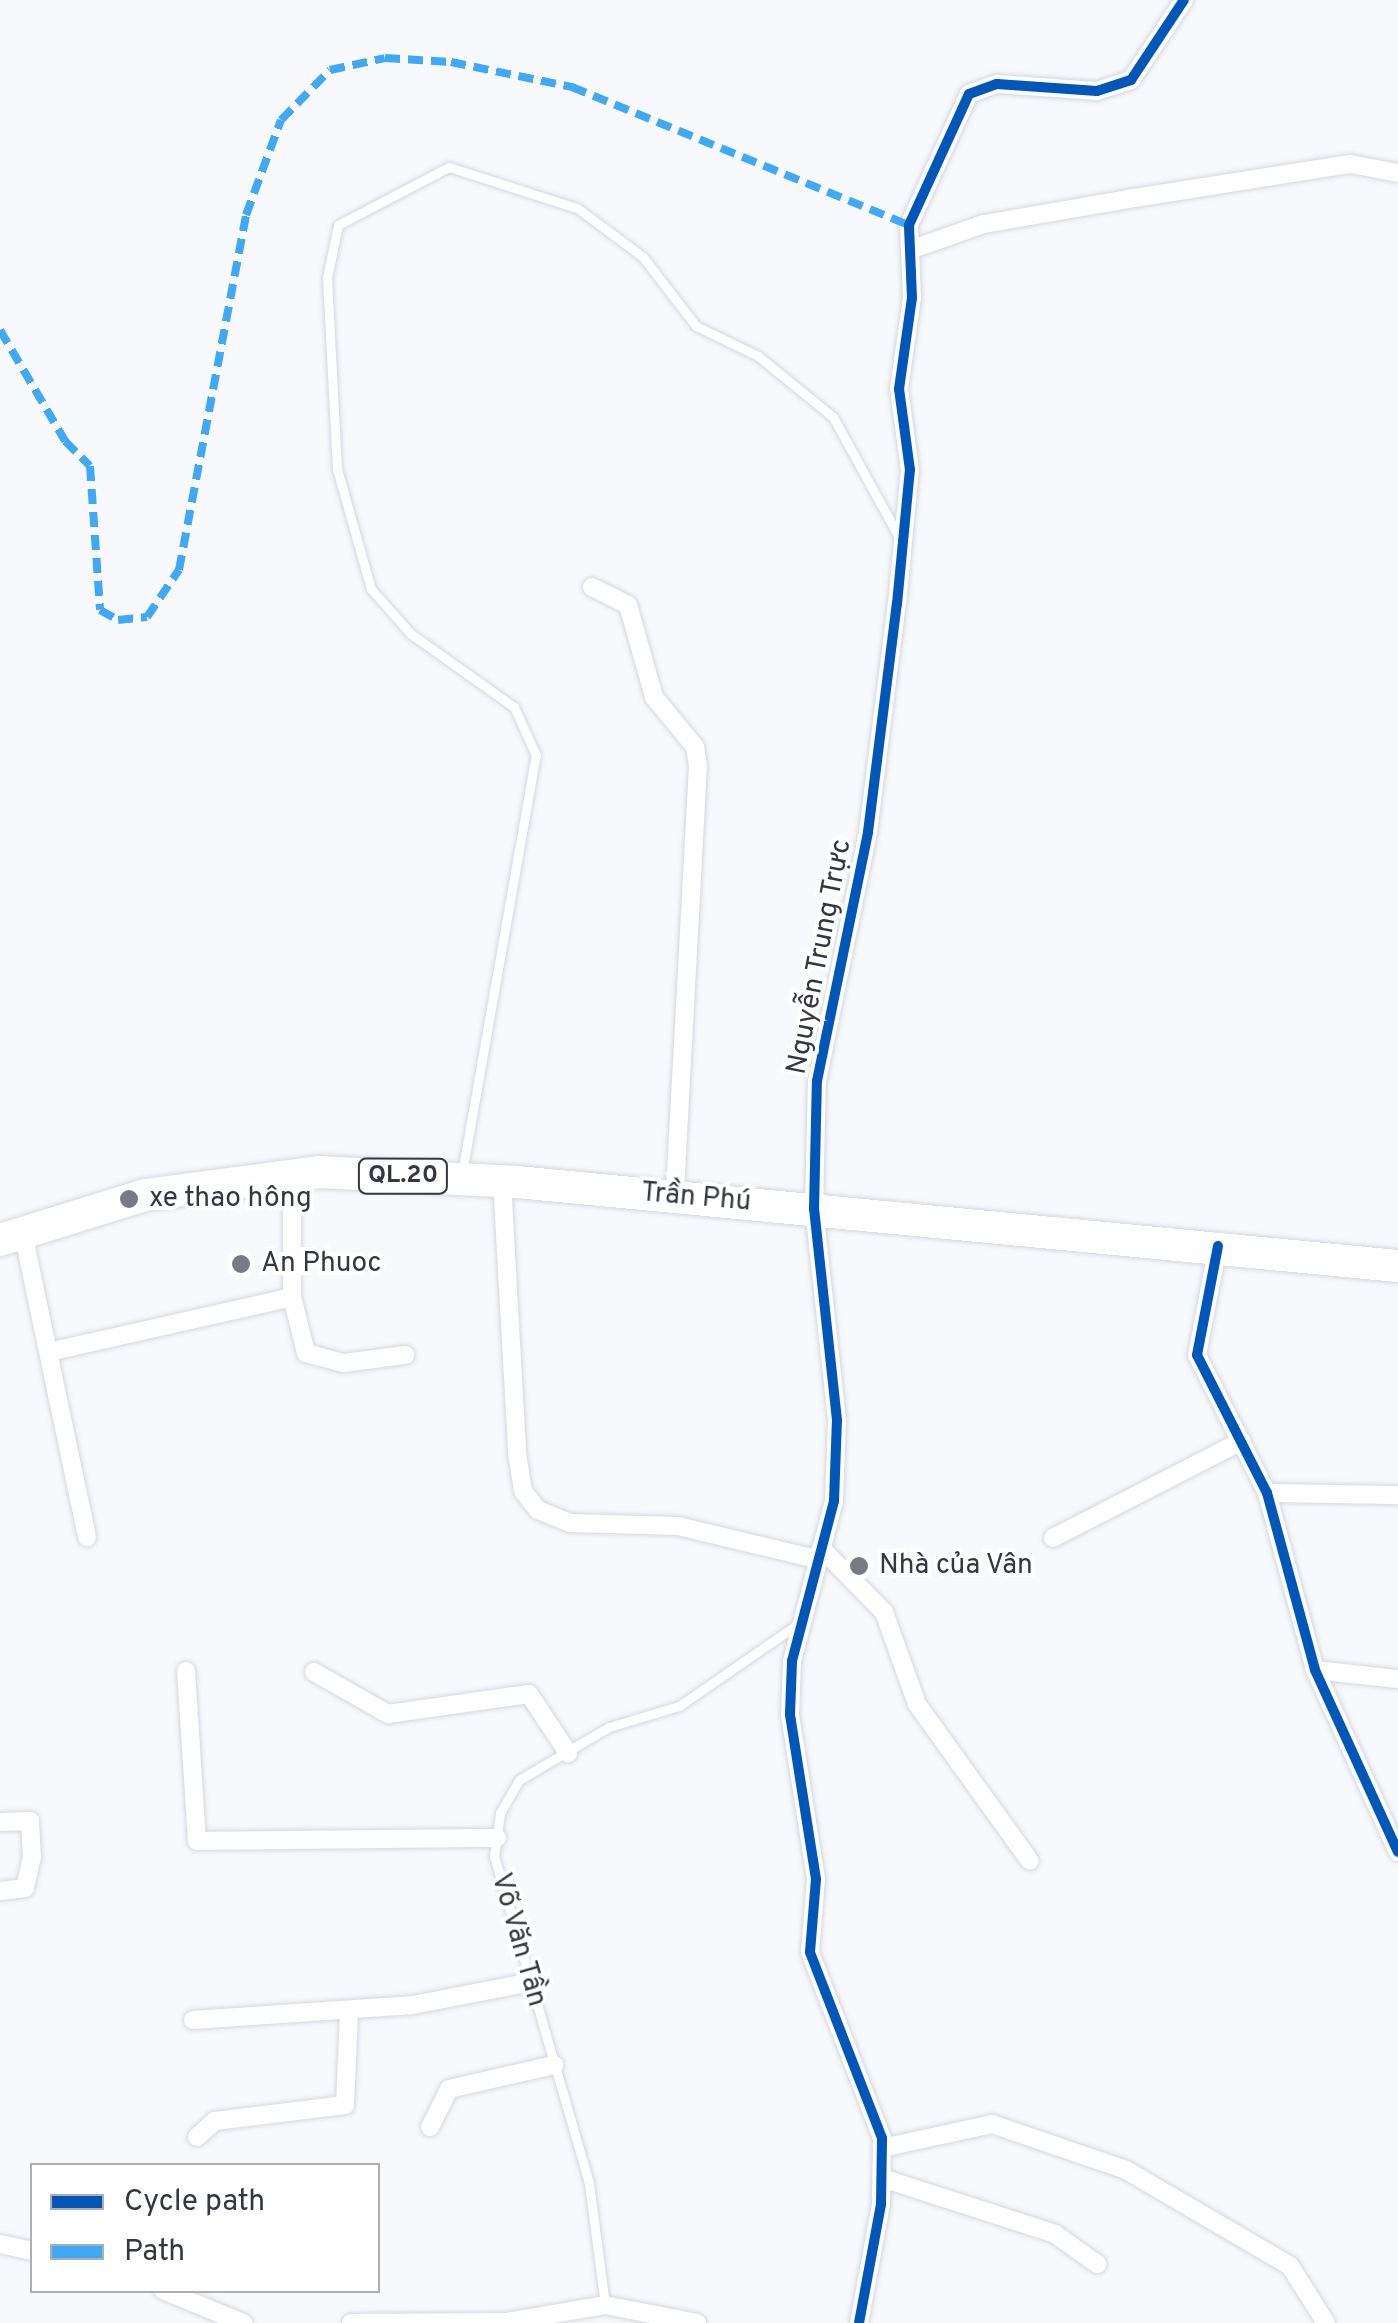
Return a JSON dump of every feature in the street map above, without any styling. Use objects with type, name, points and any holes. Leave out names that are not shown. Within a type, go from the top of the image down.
[{"type":"highway","name":"Trần Phú","points":[[11,1236],[145,1196],[292,1176],[461,1179],[1218,1246],[1398,1266]]},
{"type":"street","name":"Nguyễn Trung Trực","points":[[858,2323],[882,2178],[882,2148],[810,1952],[816,1879],[790,1714],[802,1621],[834,1501],[837,1420],[814,1209],[817,1081],[868,832],[903,544],[910,470],[899,390],[909,224],[970,94],[997,84],[1097,91],[1131,80],[1184,0]]},
{"type":"street","points":[[910,250],[984,224],[1146,196],[1350,164],[1398,172]]},
{"type":"street","points":[[592,587],[628,605],[654,697],[695,747],[698,766],[675,1197]]},
{"type":"street","points":[[292,1176],[292,1297],[306,1353],[344,1363],[406,1355]]},
{"type":"street","points":[[502,1182],[515,1435],[523,1491],[538,1510],[571,1524],[678,1526],[819,1554],[884,1612],[917,1704],[1030,1862]]},
{"type":"street","points":[[11,1236],[52,1350],[87,1537]]},
{"type":"street","points":[[1218,1246],[1197,1355],[1267,1493],[1316,1670],[1398,1852]]},
{"type":"street","points":[[52,1350],[292,1297]]},
{"type":"street","points":[[1053,1538],[1242,1441]]},
{"type":"street","points":[[1267,1493],[1398,1495]]},
{"type":"street","points":[[1316,1670],[1398,1679]]},
{"type":"street","points":[[186,1671],[197,1842],[497,1838]]},
{"type":"street","points":[[314,1672],[388,1714],[530,1694],[568,1752]]},
{"type":"street","points":[[0,1822],[30,1821],[32,1857],[25,1888],[0,1891]]},
{"type":"street","points":[[193,2020],[348,2012],[531,1982]]},
{"type":"street","points":[[197,2137],[215,2121],[346,2105],[348,2012]]},
{"type":"street","points":[[430,2126],[449,2089],[554,2065]]},
{"type":"street","points":[[882,2148],[992,2124],[1126,2170],[1290,2266],[1326,2323]]},
{"type":"street","points":[[882,2178],[1056,2234],[1097,2264]]},
{"type":"street","points":[[0,2244],[30,2251]]},
{"type":"street","points":[[170,2293],[243,2323]]},
{"type":"street","points":[[351,2323],[506,2322],[605,2305],[657,2319],[696,2323]]},
{"type":"lane","points":[[461,1179],[536,754],[514,707],[412,634],[371,589],[337,469],[327,278],[338,225],[449,167],[577,208],[643,257],[696,326],[758,356],[834,417],[903,544]]},
{"type":"lane","name":"Võ Văn Tần","points":[[605,2305],[589,2183],[494,1858],[497,1838],[519,1780],[608,1727],[680,1706],[802,1621]]},
{"type":"marked path","points":[[0,330],[65,441],[90,466],[100,610],[118,620],[147,617],[179,570],[246,215],[281,120],[330,70],[385,58],[451,62],[572,87],[909,225]]},
{"type":"cycle path","points":[[859,2323],[881,2204],[882,2138],[810,1952],[816,1879],[790,1714],[792,1661],[834,1501],[837,1420],[814,1209],[817,1081],[868,832],[897,604],[910,470],[899,389],[912,298],[909,225],[969,94],[997,84],[1097,91],[1131,80],[1184,0]]},
{"type":"cycle path","points":[[1218,1246],[1197,1355],[1267,1493],[1315,1670],[1398,1852]]},
{"type":"place","name":"xe thao hông","points":[[129,1199]]},
{"type":"place","name":"An Phuoc","points":[[241,1264]]},
{"type":"place","name":"Nhà của Vân","points":[[859,1566]]}]
